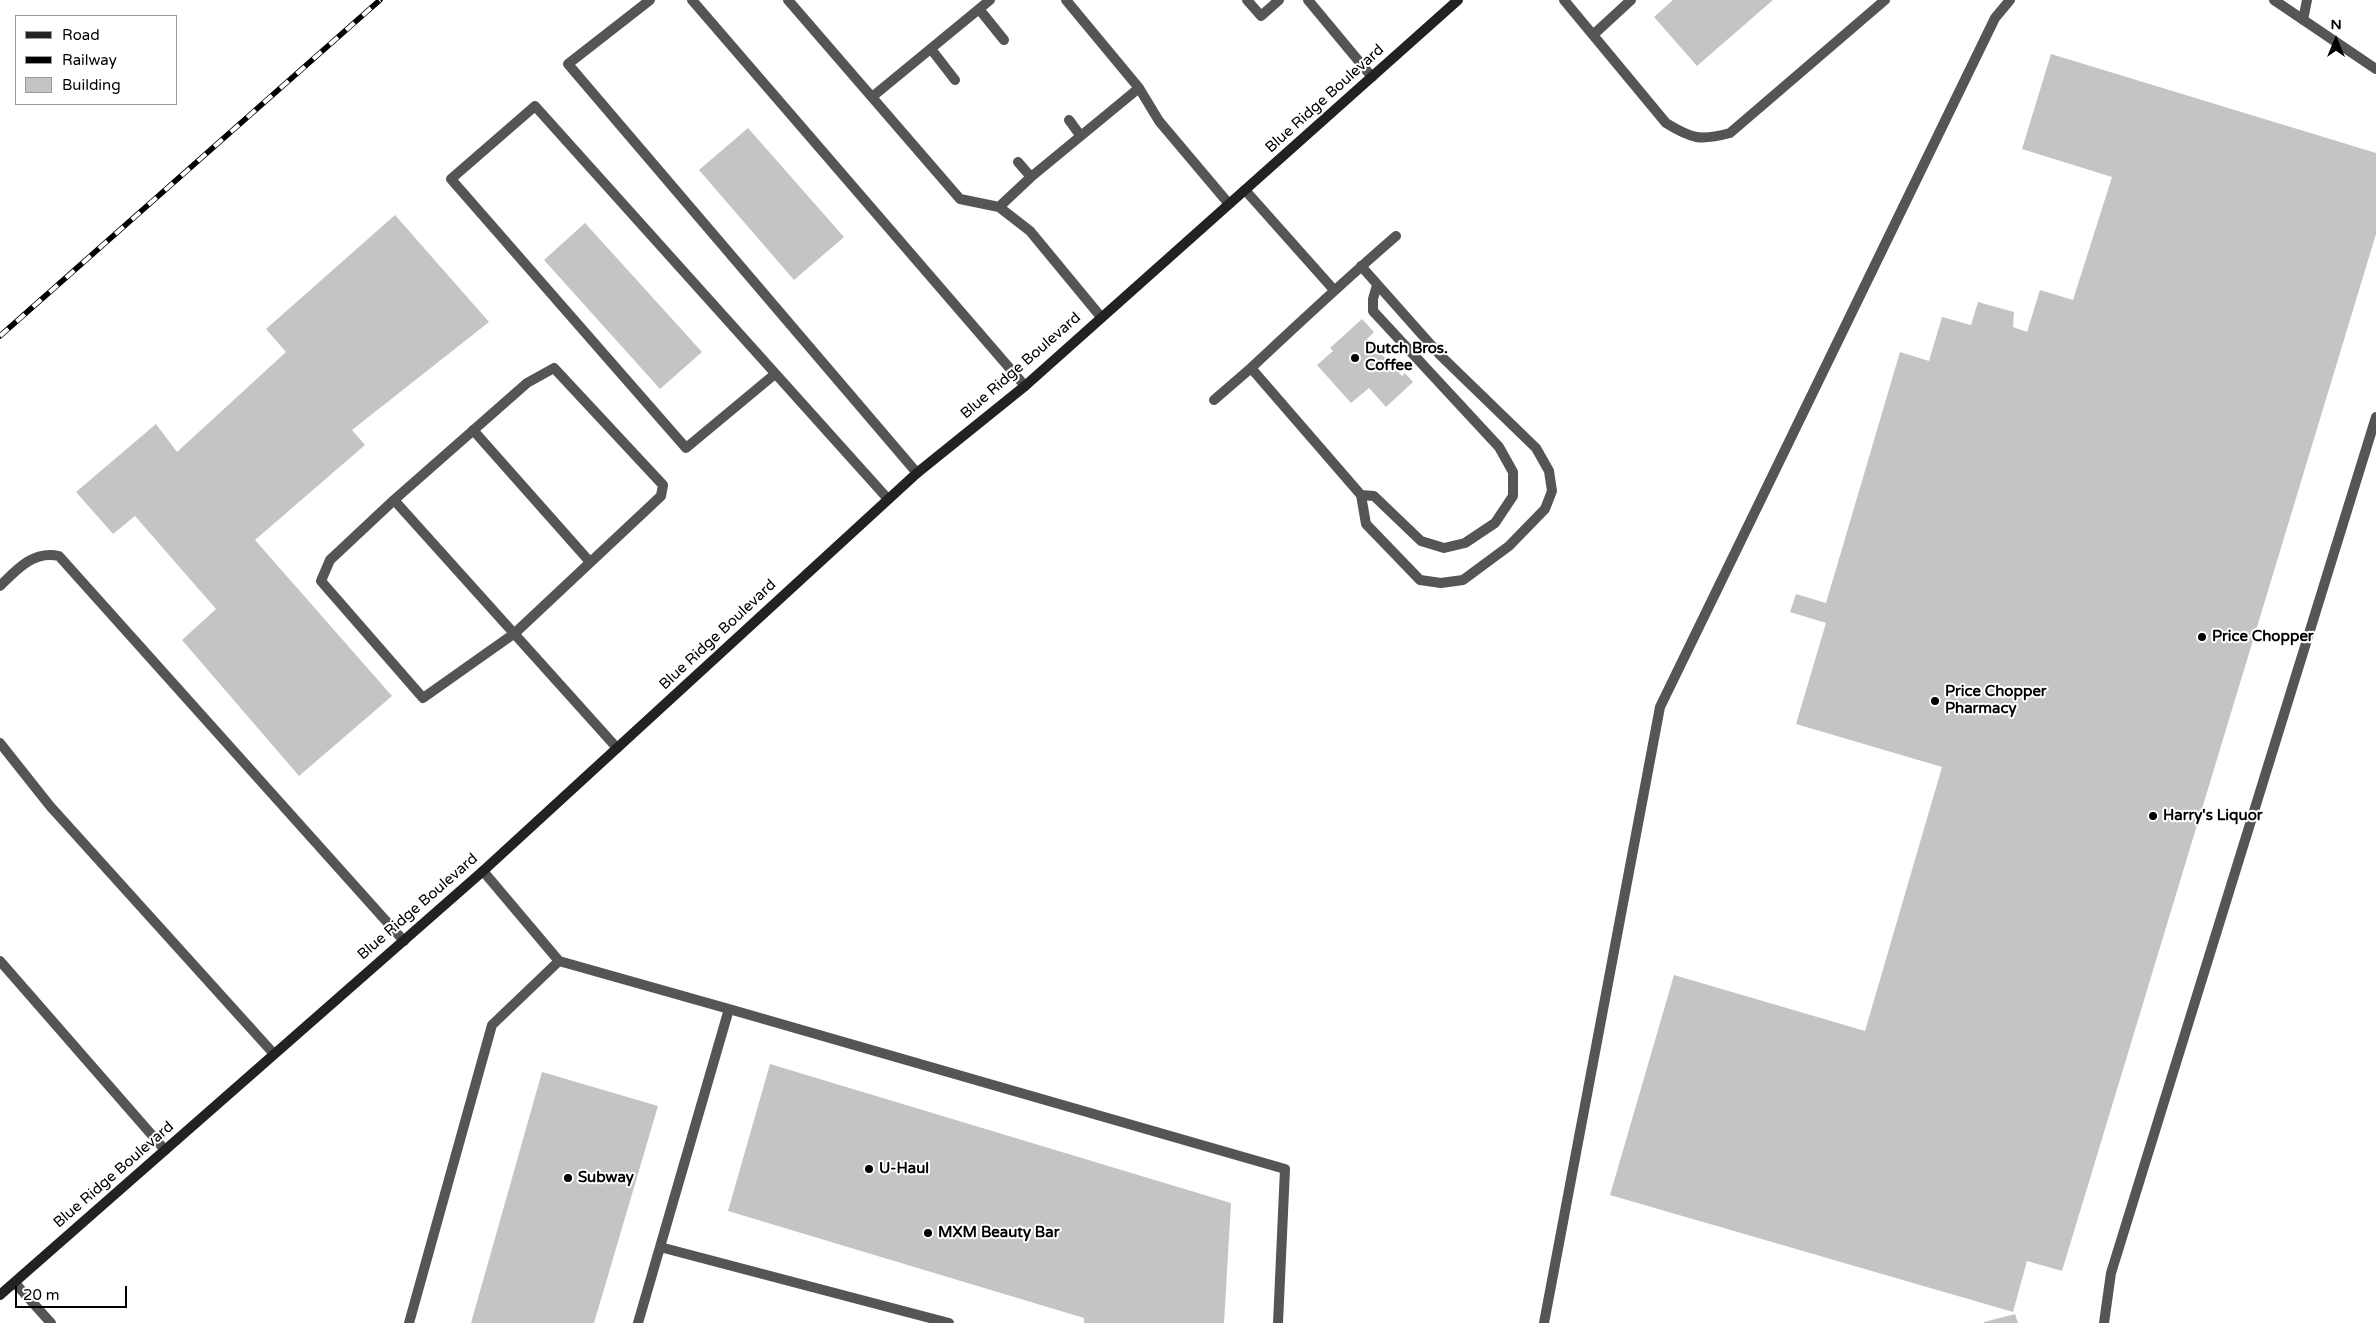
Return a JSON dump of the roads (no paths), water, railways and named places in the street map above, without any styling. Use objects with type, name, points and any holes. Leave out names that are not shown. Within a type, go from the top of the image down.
[{"type":"main road","name":"Blue Ridge Boulevard","points":[[0,1295],[483,871],[917,473],[1025,386],[1458,0]]},
{"type":"lane","points":[[650,0],[568,64],[917,473]]},
{"type":"lane","points":[[692,0],[1025,386]]},
{"type":"lane","points":[[788,0],[960,199],[999,207],[1030,231],[1101,317]]},
{"type":"lane","points":[[872,97],[990,0]]},
{"type":"lane","points":[[1066,0],[1138,88],[1159,122],[1229,204]]},
{"type":"lane","points":[[1247,0],[1261,16],[1279,0]]},
{"type":"lane","points":[[1308,0],[1372,77]]},
{"type":"lane","points":[[1564,0],[1666,123],[1687,136],[1710,138],[1730,133],[1885,0]]},
{"type":"lane","points":[[1593,35],[1631,0]]},
{"type":"lane","points":[[1544,1323],[1660,707],[1996,18],[2010,0]]},
{"type":"lane","points":[[2274,0],[2376,69]]},
{"type":"lane","points":[[2304,20],[2308,0]]},
{"type":"lane","points":[[979,9],[1004,40]]},
{"type":"lane","points":[[931,49],[955,80]]},
{"type":"lane","points":[[999,207],[1080,135],[1138,88]]},
{"type":"lane","points":[[775,374],[686,448],[451,179],[535,106],[888,499]]},
{"type":"lane","points":[[1069,120],[1080,135]]},
{"type":"lane","points":[[1018,162],[1031,177]]},
{"type":"lane","points":[[1245,190],[1334,290]]},
{"type":"lane","points":[[1214,400],[1396,236]]},
{"type":"lane","points":[[1251,368],[1361,495],[1366,524],[1420,580],[1441,584],[1463,580],[1509,546],[1545,509],[1552,490],[1549,471],[1536,448],[1440,355],[1361,266]]},
{"type":"lane","points":[[1361,495],[1374,496],[1421,541],[1444,548],[1465,543],[1495,523],[1513,496],[1513,472],[1499,447],[1373,311],[1373,299],[1377,285]]},
{"type":"lane","points":[[554,368],[663,485],[661,496],[515,633],[423,698],[321,581],[330,560],[473,430],[527,383],[554,368]]},
{"type":"lane","points":[[2104,1323],[2114,1264],[2376,417]]},
{"type":"lane","points":[[473,430],[590,562]]},
{"type":"lane","points":[[394,500],[617,748]]},
{"type":"lane","points":[[0,586],[33,557],[48,553],[59,556],[404,941]]},
{"type":"lane","points":[[0,743],[50,806],[274,1054]]},
{"type":"lane","points":[[483,871],[559,961],[1285,1169],[1278,1323]]},
{"type":"lane","points":[[0,961],[165,1150]]},
{"type":"lane","points":[[409,1323],[492,1025],[559,961]]},
{"type":"lane","points":[[638,1323],[730,1009]]},
{"type":"lane","points":[[660,1247],[949,1323]]},
{"type":"lane","points":[[15,1283],[51,1323]]},
{"type":"railway","points":[[0,336],[380,0]]},
{"type":"place","name":"Dutch Bros. Coffee","points":[[1355,358]]},
{"type":"place","name":"Price Chopper","points":[[2202,637]]},
{"type":"place","name":"Price Chopper Pharmacy","points":[[1935,701]]},
{"type":"place","name":"Harry's Liquor","points":[[2153,816]]},
{"type":"place","name":"U-Haul","points":[[869,1169]]},
{"type":"place","name":"Subway","points":[[568,1178]]},
{"type":"place","name":"MXM Beauty Bar","points":[[928,1233]]}]
